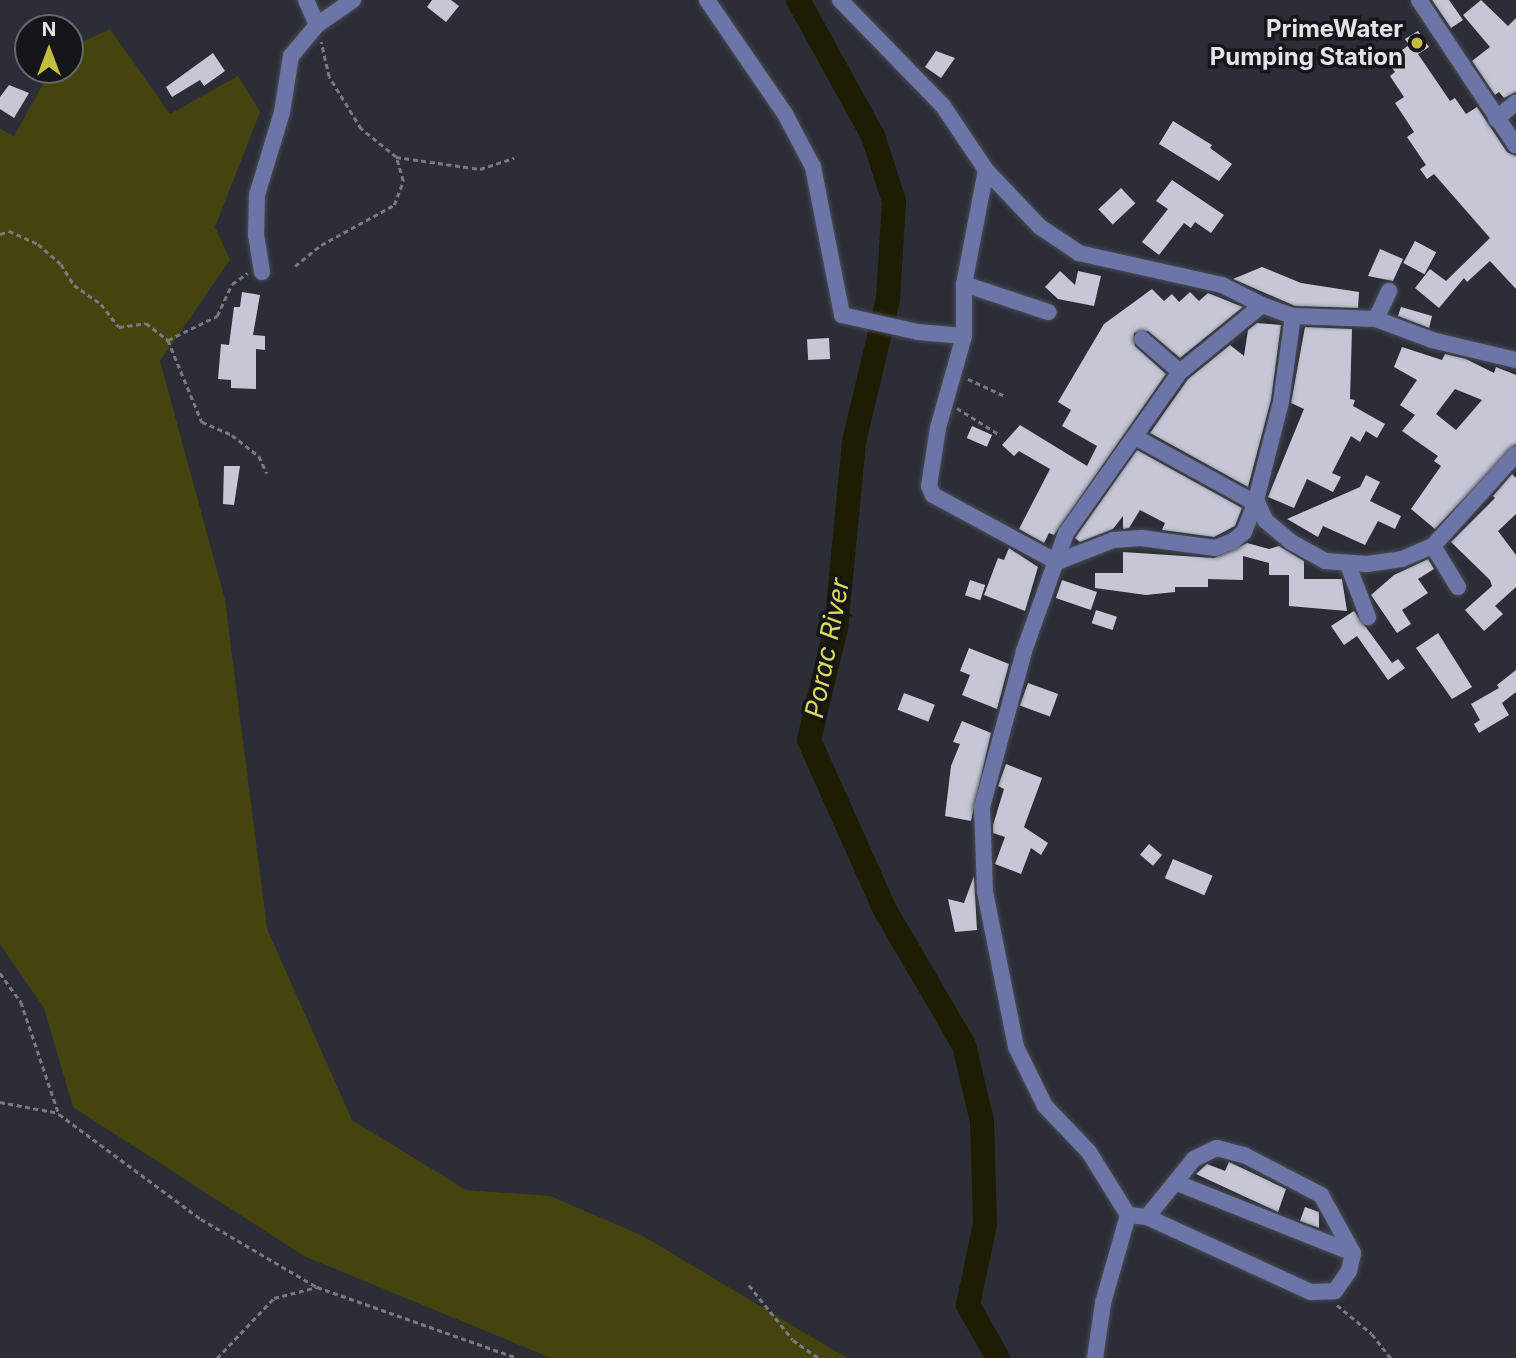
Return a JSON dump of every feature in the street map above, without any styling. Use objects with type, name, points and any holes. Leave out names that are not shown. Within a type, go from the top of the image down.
[{"type":"street","points":[[306,0],[317,25]]},
{"type":"street","points":[[262,272],[256,236],[257,195],[282,112],[291,56],[317,25],[353,0]]},
{"type":"street","points":[[707,0],[785,114],[813,167],[842,315],[918,332],[964,336]]},
{"type":"street","points":[[840,0],[943,106],[986,170],[1040,227],[1079,253],[1222,285],[1262,305],[1293,316],[1376,319],[1432,340],[1516,360]]},
{"type":"street","points":[[1419,0],[1516,146]]},
{"type":"street","points":[[1496,119],[1516,102]]},
{"type":"street","points":[[986,170],[964,284],[964,336],[945,401],[929,486],[933,495],[1057,562],[1113,541],[1141,538],[1215,548],[1244,531],[1255,501],[1281,402],[1293,316]]},
{"type":"street","points":[[964,284],[1048,312]]},
{"type":"street","points":[[1376,319],[1389,291]]},
{"type":"street","points":[[1095,1358],[1103,1303],[1128,1215],[1089,1152],[1045,1106],[1027,1075],[1003,1000],[985,892],[982,807],[1024,651],[1066,533],[1180,372],[1262,305]]},
{"type":"street","points":[[1142,340],[1180,372]]},
{"type":"street","points":[[1135,437],[1255,501],[1266,521],[1291,542],[1325,561],[1348,565],[1402,559],[1433,546],[1514,459]]},
{"type":"street","points":[[1433,546],[1458,587]]},
{"type":"street","points":[[1348,565],[1368,617]]},
{"type":"street","points":[[1128,1215],[1147,1217],[1251,1268],[1324,1294],[1335,1291],[1349,1272],[1353,1253],[1321,1195],[1244,1156],[1217,1148],[1194,1159],[1147,1217]]},
{"type":"street","points":[[1177,1183],[1353,1253]]},
{"type":"path","points":[[317,25],[329,77],[361,129],[396,156],[480,169],[514,158]]},
{"type":"path","points":[[295,266],[321,245],[394,205],[403,181],[396,156]]},
{"type":"path","points":[[0,234],[9,231],[38,244],[61,264],[74,285],[101,304],[118,327],[146,323],[168,340],[202,422],[232,435],[259,456],[267,473]]},
{"type":"path","points":[[168,340],[217,316],[232,284],[247,273],[262,272]]},
{"type":"path","points":[[952,372],[1005,396]]},
{"type":"path","points":[[945,401],[1000,435]]},
{"type":"path","points":[[0,973],[21,1002],[59,1114]]},
{"type":"path","points":[[0,1102],[59,1114],[201,1219],[317,1287],[518,1358]]},
{"type":"path","points":[[749,1285],[793,1340],[819,1358]]},
{"type":"path","points":[[217,1358],[274,1298],[317,1287]]},
{"type":"path","points":[[1324,1294],[1372,1334],[1391,1358]]},
{"type":"shaded area","points":[[110,29],[170,114],[238,76],[260,112],[215,227],[230,260],[160,361],[225,600],[267,929],[352,1120],[466,1190],[550,1196],[643,1236],[847,1358],[551,1358],[304,1256],[73,1107],[44,1008],[0,944],[0,129],[14,136],[43,84],[84,84],[84,41]]},
{"type":"building","points":[[432,0],[451,0],[459,6],[446,22],[427,7]]},
{"type":"building","points":[[1432,0],[1449,0],[1463,20],[1451,28]]},
{"type":"building","points":[[1481,0],[1508,26],[1516,18],[1516,92],[1504,98],[1499,92],[1495,95],[1472,61],[1490,47],[1463,15]]},
{"type":"building","points":[[1418,31],[1429,47],[1418,54],[1450,101],[1455,98],[1466,114],[1477,107],[1507,152],[1516,156],[1516,289],[1490,261],[1467,282],[1464,278],[1439,308],[1415,288],[1430,269],[1446,281],[1490,238],[1434,174],[1427,179],[1420,169],[1426,165],[1407,137],[1414,132],[1395,103],[1404,97],[1390,76],[1395,72],[1387,61],[1409,45],[1405,39]]},
{"type":"building","points":[[936,51],[955,58],[941,78],[925,67]]},
{"type":"building","points":[[213,53],[225,71],[204,86],[200,80],[172,97],[166,87]]},
{"type":"building","points":[[9,85],[29,93],[14,118],[0,109],[0,97]]},
{"type":"building","points":[[1173,121],[1212,145],[1210,148],[1232,164],[1219,181],[1159,144]]},
{"type":"building","points":[[1172,180],[1224,215],[1211,233],[1195,222],[1191,228],[1184,223],[1159,255],[1142,242],[1168,209],[1156,201]]},
{"type":"building","points":[[1121,188],[1135,203],[1113,225],[1098,209]]},
{"type":"building","points":[[1415,241],[1436,252],[1424,274],[1403,263]]},
{"type":"building","points":[[1380,249],[1403,259],[1393,281],[1368,276]]},
{"type":"building","points":[[1262,267],[1301,283],[1359,292],[1358,308],[1295,306],[1233,279]]},
{"type":"building","points":[[1060,271],[1075,285],[1078,271],[1101,276],[1094,306],[1058,299],[1045,287]]},
{"type":"building","points":[[1152,289],[1164,301],[1172,294],[1179,302],[1190,292],[1199,301],[1208,293],[1243,307],[1180,358],[1148,331],[1134,333],[1135,346],[1166,374],[1054,535],[1049,533],[1044,543],[1019,529],[1050,469],[1019,451],[1014,456],[1002,445],[1020,425],[1087,466],[1097,446],[1062,426],[1071,410],[1058,402],[1104,324]]},
{"type":"building","points":[[242,292],[260,295],[253,335],[265,336],[265,350],[256,349],[256,389],[231,388],[231,380],[218,379],[221,344],[229,345],[234,307],[240,307]]},
{"type":"building","points":[[1401,307],[1432,316],[1429,328],[1398,316]]},
{"type":"building","points":[[1257,323],[1281,325],[1271,400],[1248,487],[1150,433],[1188,379],[1230,345],[1244,356],[1248,330]]},
{"type":"building","points":[[1305,327],[1352,329],[1350,399],[1355,400],[1353,406],[1385,424],[1377,438],[1366,431],[1360,442],[1351,436],[1332,473],[1341,477],[1333,492],[1307,479],[1294,508],[1268,497],[1304,409],[1291,403]]},
{"type":"building","points":[[829,338],[830,359],[808,360],[807,339]]},
{"type":"building","points":[[1402,347],[1442,360],[1445,354],[1466,359],[1494,373],[1496,367],[1516,375],[1516,444],[1435,529],[1411,509],[1441,466],[1434,461],[1438,456],[1402,431],[1415,415],[1400,405],[1417,380],[1394,367]],"holes":[[[1455,389],[1482,400],[1456,430],[1436,414]]]},
{"type":"building","points":[[972,426],[992,435],[987,447],[967,438]]},
{"type":"building","points":[[1137,450],[1242,508],[1235,526],[1214,537],[1162,530],[1165,523],[1140,510],[1129,528],[1123,529],[1123,516],[1113,529],[1080,542],[1075,538]]},
{"type":"building","points":[[224,466],[240,466],[234,505],[223,504]]},
{"type":"building","points":[[1512,474],[1516,478],[1516,514],[1498,531],[1516,555],[1516,587],[1495,606],[1503,614],[1484,631],[1465,610],[1492,586],[1490,580],[1451,542],[1495,498],[1493,496]]},
{"type":"building","points":[[1366,475],[1380,482],[1370,501],[1401,516],[1395,529],[1378,521],[1365,545],[1323,526],[1318,537],[1287,519],[1360,487]]},
{"type":"building","points":[[1247,543],[1269,549],[1279,546],[1304,561],[1304,579],[1342,579],[1347,611],[1289,606],[1289,575],[1269,575],[1269,563],[1243,556],[1243,580],[1208,579],[1208,587],[1175,587],[1175,592],[1146,595],[1095,588],[1095,573],[1123,573],[1123,552],[1214,558]]},
{"type":"building","points":[[1009,548],[1038,567],[1025,611],[984,595],[998,558],[1004,560]]},
{"type":"building","points":[[1428,559],[1434,569],[1418,579],[1428,593],[1402,610],[1411,624],[1397,633],[1371,595],[1394,575]]},
{"type":"building","points":[[970,580],[985,585],[980,600],[965,595]]},
{"type":"building","points":[[1062,580],[1097,592],[1091,610],[1056,598]]},
{"type":"building","points":[[1096,610],[1117,617],[1113,630],[1092,623]]},
{"type":"building","points":[[1354,611],[1392,663],[1398,659],[1405,668],[1388,680],[1357,636],[1344,645],[1331,626]]},
{"type":"building","points":[[1438,633],[1472,687],[1452,699],[1416,648]]},
{"type":"building","points":[[969,648],[1009,664],[997,709],[962,695],[970,675],[960,671]]},
{"type":"building","points":[[1516,670],[1516,692],[1502,703],[1509,715],[1479,733],[1474,724],[1480,720],[1471,704],[1499,688],[1497,685]]},
{"type":"building","points":[[1028,683],[1058,694],[1050,716],[1020,706]]},
{"type":"building","points":[[904,693],[935,705],[928,722],[898,710]]},
{"type":"building","points":[[962,721],[991,733],[971,821],[945,816],[951,766],[960,744],[953,742]]},
{"type":"building","points":[[1006,764],[1042,778],[1024,827],[1048,843],[1041,855],[1031,848],[1021,874],[995,864],[1005,837],[993,833],[993,825],[1004,789],[998,786]]},
{"type":"building","points":[[1149,844],[1162,855],[1153,866],[1140,855]]},
{"type":"building","points":[[1173,859],[1213,876],[1204,895],[1165,878]]},
{"type":"building","points":[[974,876],[977,930],[955,932],[948,899],[964,903]]},
{"type":"building","points":[[1229,1162],[1286,1189],[1278,1212],[1196,1174],[1207,1164],[1225,1171]]},
{"type":"building","points":[[1305,1207],[1319,1212],[1319,1228],[1300,1221]]},
{"type":"waterway","name":"Porac River","points":[[798,0],[873,136],[894,201],[888,299],[854,442],[836,628],[809,740],[885,910],[964,1045],[982,1121],[985,1224],[968,1305],[998,1358]]},
{"type":"place","name":"PrimeWater Pumping Station","points":[[1417,43]]}]
